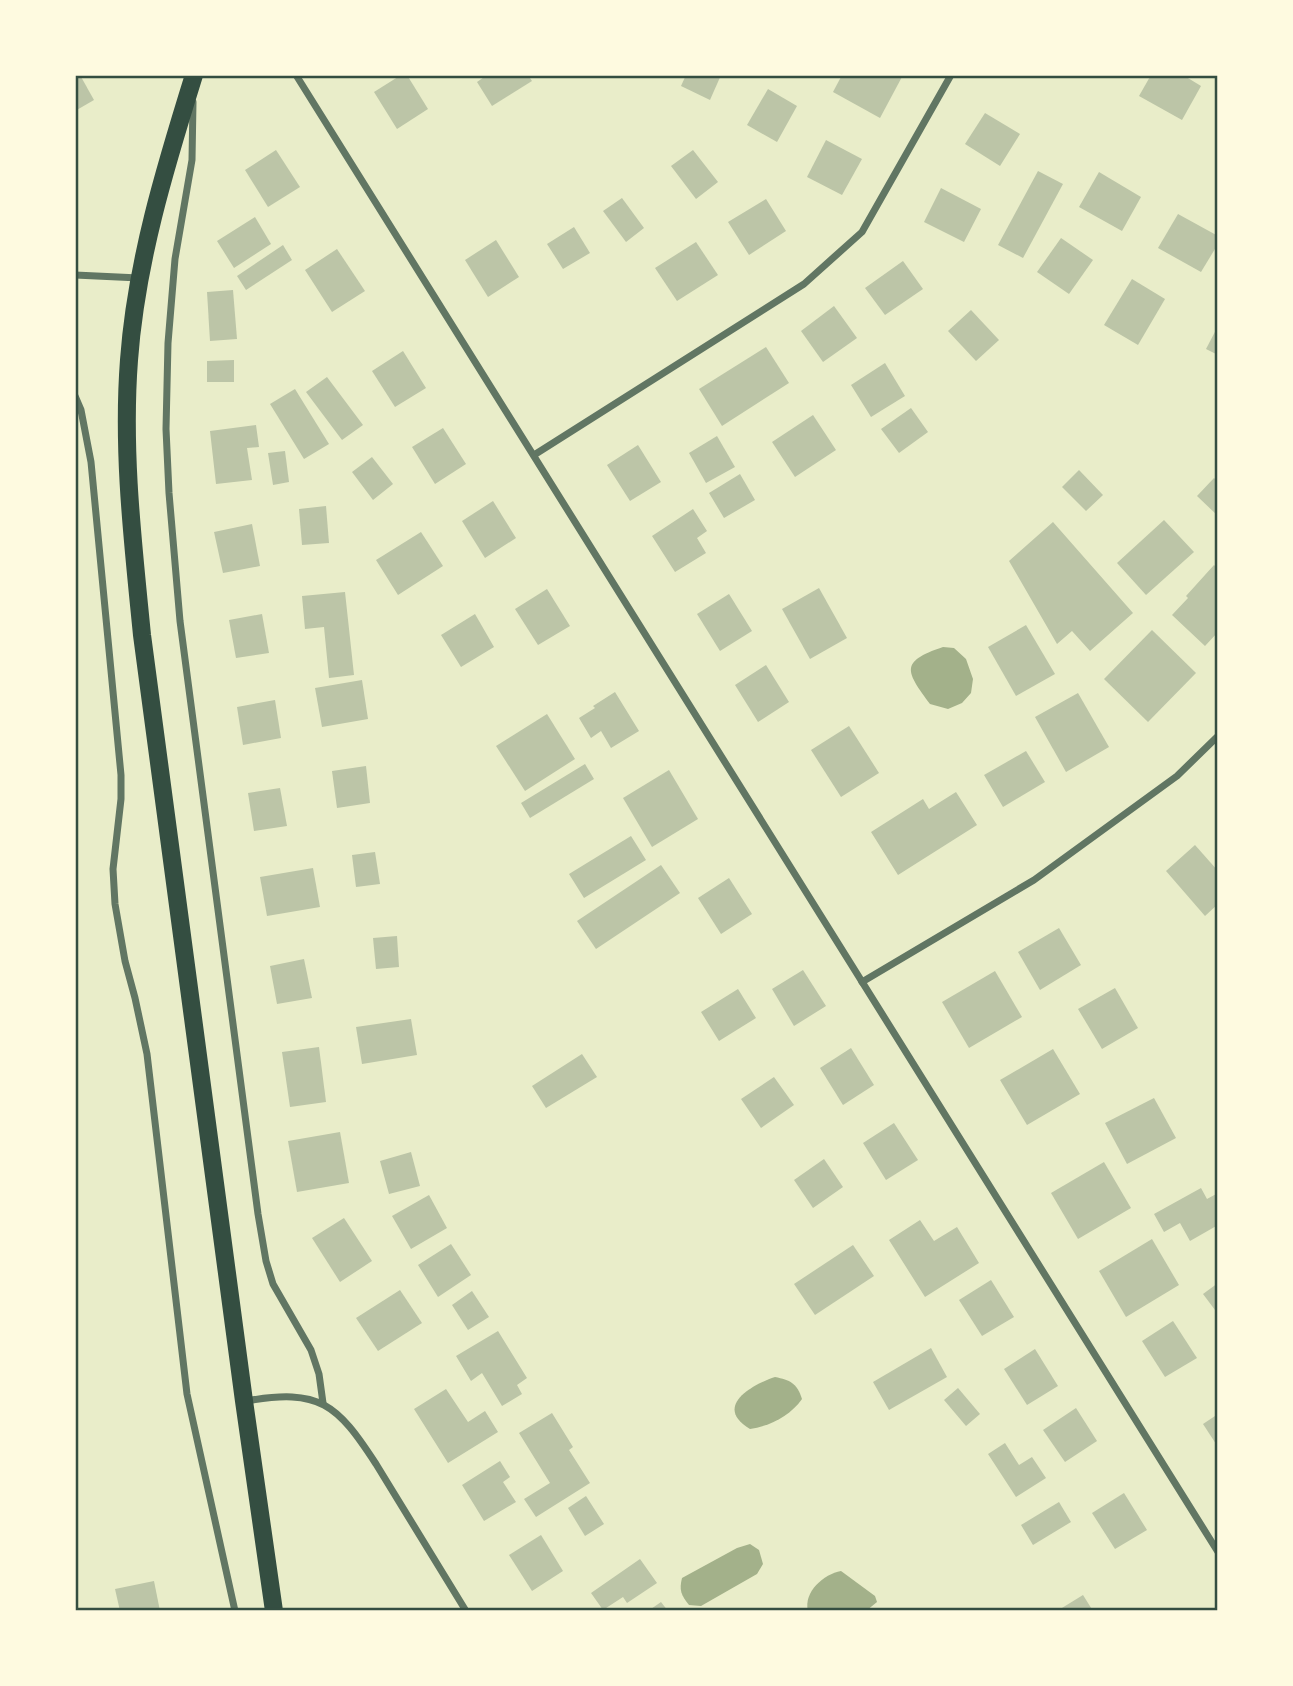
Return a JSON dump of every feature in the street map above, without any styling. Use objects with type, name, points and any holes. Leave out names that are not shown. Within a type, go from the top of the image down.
[{"type":"main road","points":[[194,76],[150,227],[139,278],[129,358],[126,448],[144,649],[274,1611]]},
{"type":"street","points":[[296,75],[1218,1552]]},
{"type":"street","points":[[534,455],[804,284],[862,232],[951,75]]},
{"type":"street","points":[[194,76],[192,160],[175,259],[166,429],[180,621],[266,1261],[273,1284],[311,1350],[319,1374],[323,1403]]},
{"type":"street","points":[[75,275],[139,278]]},
{"type":"street","points":[[75,396],[81,410],[91,462],[121,775],[113,869],[115,904],[125,961],[147,1054],[187,1394],[235,1611]]},
{"type":"street","points":[[862,982],[1034,880],[1177,776],[1218,736]]},
{"type":"street","points":[[244,1401],[296,1397],[323,1403],[343,1418],[361,1440],[466,1611]]},
{"type":"shaded area","points":[[943,647],[954,648],[966,659],[973,679],[971,693],[962,703],[948,709],[930,704],[916,684],[911,669],[919,658]]},
{"type":"shaded area","points":[[775,1377],[792,1383],[802,1399],[779,1419],[750,1429],[739,1421],[735,1405],[747,1391]]},
{"type":"shaded area","points":[[750,1544],[759,1550],[763,1564],[757,1574],[701,1606],[689,1605],[681,1592],[682,1578],[737,1548]]},
{"type":"shaded area","points":[[841,1571],[875,1596],[877,1602],[866,1611],[808,1611],[809,1597],[816,1585]]},
{"type":"building","points":[[75,75],[80,75],[94,100],[75,111]]},
{"type":"building","points":[[401,75],[407,75],[428,109],[397,129],[374,92]]},
{"type":"building","points":[[487,75],[528,75],[532,81],[492,106],[477,82]]},
{"type":"building","points":[[686,75],[721,75],[710,100],[681,86]]},
{"type":"building","points":[[842,75],[903,75],[880,118],[833,92]]},
{"type":"building","points":[[1151,75],[1183,75],[1201,86],[1182,120],[1139,96]]},
{"type":"building","points":[[768,89],[797,106],[777,142],[747,125]]},
{"type":"building","points":[[985,113],[1020,134],[1000,166],[965,144]]},
{"type":"building","points":[[826,140],[862,159],[842,195],[807,177]]},
{"type":"building","points":[[276,150],[300,187],[268,207],[245,170]]},
{"type":"building","points":[[693,150],[718,182],[696,199],[671,166]]},
{"type":"building","points":[[1038,171],[1063,184],[1023,258],[998,245]]},
{"type":"building","points":[[1099,172],[1141,197],[1122,231],[1079,207]]},
{"type":"building","points":[[941,188],[981,209],[964,242],[924,222]]},
{"type":"building","points":[[622,198],[644,228],[626,242],[603,211]]},
{"type":"building","points":[[766,199],[786,231],[749,255],[728,222]]},
{"type":"building","points":[[1178,214],[1218,236],[1218,244],[1201,272],[1158,248]]},
{"type":"building","points":[[255,217],[271,244],[234,268],[217,241]]},
{"type":"building","points":[[574,227],[590,253],[563,269],[547,244]]},
{"type":"building","points":[[1061,238],[1093,260],[1069,294],[1037,272]]},
{"type":"building","points":[[496,240],[519,277],[488,297],[465,260]]},
{"type":"building","points":[[696,242],[718,275],[677,301],[655,268]]},
{"type":"building","points":[[283,245],[292,260],[246,290],[237,276]]},
{"type":"building","points":[[337,249],[365,291],[332,312],[305,270]]},
{"type":"building","points":[[903,261],[923,289],[885,315],[865,288]]},
{"type":"building","points":[[1132,279],[1165,299],[1138,345],[1104,325]]},
{"type":"building","points":[[233,290],[237,339],[210,341],[207,292]]},
{"type":"building","points":[[834,306],[857,338],[823,362],[801,331]]},
{"type":"building","points":[[971,310],[999,340],[976,361],[948,331]]},
{"type":"building","points":[[1218,326],[1218,355],[1206,349]]},
{"type":"building","points":[[766,347],[789,383],[722,426],[699,389]]},
{"type":"building","points":[[403,351],[426,388],[395,407],[372,371]]},
{"type":"building","points":[[234,360],[234,382],[207,382],[207,361]]},
{"type":"building","points":[[885,363],[905,396],[871,417],[851,385]]},
{"type":"building","points":[[327,377],[363,425],[342,440],[306,392]]},
{"type":"building","points":[[295,389],[329,444],[304,459],[270,404]]},
{"type":"building","points":[[911,408],[928,432],[899,453],[881,429]]},
{"type":"building","points":[[813,415],[836,450],[795,477],[772,442]]},
{"type":"building","points":[[256,425],[259,447],[247,448],[252,480],[216,484],[210,431]]},
{"type":"building","points":[[443,428],[466,464],[435,484],[412,447]]},
{"type":"building","points":[[717,436],[735,467],[706,483],[689,453]]},
{"type":"building","points":[[638,445],[661,482],[630,501],[607,465]]},
{"type":"building","points":[[285,451],[289,482],[273,485],[268,453]]},
{"type":"building","points":[[372,457],[393,484],[373,500],[352,472]]},
{"type":"building","points":[[1079,470],[1103,495],[1086,511],[1062,487]]},
{"type":"building","points":[[740,474],[755,500],[724,518],[709,493]]},
{"type":"building","points":[[1214,478],[1218,482],[1218,516],[1197,496]]},
{"type":"building","points":[[493,501],[516,538],[485,558],[462,521]]},
{"type":"building","points":[[326,506],[329,543],[302,545],[299,509]]},
{"type":"building","points":[[693,509],[707,531],[697,538],[706,553],[675,572],[652,536]]},
{"type":"building","points":[[1164,520],[1194,552],[1146,595],[1117,563]]},
{"type":"building","points":[[1053,522],[1133,613],[1090,651],[1072,631],[1057,644],[1009,561]]},
{"type":"building","points":[[252,524],[260,566],[223,573],[214,532]]},
{"type":"building","points":[[421,532],[443,566],[398,595],[376,560]]},
{"type":"building","points":[[1214,565],[1218,569],[1218,632],[1205,646],[1172,615]]},
{"type":"building","points":[[819,588],[847,638],[810,659],[782,609]]},
{"type":"building","points":[[547,589],[570,626],[538,645],[515,609]]},
{"type":"building","points":[[345,592],[354,675],[329,678],[324,627],[305,629],[302,596]]},
{"type":"building","points":[[729,594],[752,631],[720,651],[697,614]]},
{"type":"building","points":[[262,614],[269,653],[236,658],[229,620]]},
{"type":"building","points":[[475,614],[494,647],[461,667],[441,635]]},
{"type":"building","points":[[1026,625],[1055,674],[1016,696],[988,647]]},
{"type":"building","points":[[1152,630],[1196,673],[1148,722],[1104,679]]},
{"type":"building","points":[[766,665],[789,702],[758,722],[735,685]]},
{"type":"building","points":[[362,680],[368,719],[322,727],[315,688]]},
{"type":"building","points":[[615,692],[639,731],[611,748],[601,731],[591,738],[579,718]]},
{"type":"building","points":[[1078,693],[1109,747],[1066,772],[1035,717]]},
{"type":"building","points":[[275,700],[281,738],[243,745],[237,707]]},
{"type":"building","points":[[547,714],[575,759],[525,791],[496,746]]},
{"type":"building","points":[[849,726],[879,773],[841,797],[811,750]]},
{"type":"building","points":[[1026,751],[1045,782],[1003,807],[984,775]]},
{"type":"building","points":[[585,764],[594,779],[530,818],[521,803]]},
{"type":"building","points":[[366,766],[370,803],[337,808],[332,771]]},
{"type":"building","points":[[669,770],[698,819],[652,847],[623,798]]},
{"type":"building","points":[[280,788],[287,826],[254,831],[248,793]]},
{"type":"building","points":[[956,792],[977,825],[898,875],[871,832],[923,799],[929,809]]},
{"type":"building","points":[[631,836],[646,860],[584,898],[569,874]]},
{"type":"building","points":[[1195,845],[1218,871],[1218,904],[1205,916],[1166,871]]},
{"type":"building","points":[[375,852],[380,884],[356,887],[352,855]]},
{"type":"building","points":[[661,865],[680,893],[596,949],[577,921]]},
{"type":"building","points":[[313,868],[320,907],[267,916],[260,877]]},
{"type":"building","points":[[729,878],[752,914],[721,934],[698,898]]},
{"type":"building","points":[[1059,928],[1081,965],[1040,990],[1018,952]]},
{"type":"building","points":[[397,936],[399,967],[376,969],[373,938]]},
{"type":"building","points":[[304,959],[312,998],[277,1004],[270,966]]},
{"type":"building","points":[[803,970],[826,1006],[794,1026],[772,989]]},
{"type":"building","points":[[995,971],[1022,1017],[969,1048],[942,1002]]},
{"type":"building","points":[[1115,988],[1138,1028],[1102,1049],[1078,1009]]},
{"type":"building","points":[[738,989],[756,1018],[719,1041],[701,1012]]},
{"type":"building","points":[[411,1019],[417,1055],[362,1064],[356,1027]]},
{"type":"building","points":[[319,1047],[326,1102],[290,1107],[282,1052]]},
{"type":"building","points":[[851,1048],[874,1085],[843,1105],[820,1068]]},
{"type":"building","points":[[1053,1049],[1080,1094],[1027,1125],[1000,1080]]},
{"type":"building","points":[[582,1054],[597,1077],[546,1108],[532,1086]]},
{"type":"building","points":[[774,1077],[794,1105],[761,1128],[741,1099]]},
{"type":"building","points":[[1154,1098],[1176,1138],[1127,1164],[1105,1123]]},
{"type":"building","points":[[894,1123],[918,1160],[886,1180],[863,1143]]},
{"type":"building","points":[[340,1132],[349,1183],[297,1192],[288,1141]]},
{"type":"building","points":[[411,1152],[420,1186],[389,1194],[380,1161]]},
{"type":"building","points":[[824,1159],[843,1187],[813,1208],[794,1180]]},
{"type":"building","points":[[1104,1162],[1131,1208],[1078,1239],[1051,1193]]},
{"type":"building","points":[[1201,1188],[1207,1199],[1218,1193],[1218,1225],[1190,1241],[1180,1223],[1164,1232],[1154,1214]]},
{"type":"building","points":[[429,1195],[447,1228],[411,1249],[392,1216]]},
{"type":"building","points":[[344,1218],[372,1261],[340,1282],[312,1238]]},
{"type":"building","points":[[920,1220],[934,1241],[957,1227],[979,1263],[925,1297],[889,1240]]},
{"type":"building","points":[[1152,1239],[1179,1285],[1126,1317],[1099,1271]]},
{"type":"building","points":[[451,1244],[471,1275],[438,1297],[418,1265]]},
{"type":"building","points":[[853,1245],[874,1276],[815,1315],[794,1284]]},
{"type":"building","points":[[991,1280],[1014,1317],[982,1336],[959,1300]]},
{"type":"building","points":[[1218,1283],[1218,1314],[1203,1294]]},
{"type":"building","points":[[400,1290],[422,1323],[378,1351],[356,1318]]},
{"type":"building","points":[[472,1291],[489,1317],[468,1330],[452,1305]]},
{"type":"building","points":[[1173,1321],[1197,1358],[1165,1377],[1142,1341]]},
{"type":"building","points":[[498,1331],[527,1378],[517,1385],[522,1394],[502,1406],[482,1373],[471,1381],[456,1356]]},
{"type":"building","points":[[931,1348],[947,1377],[889,1410],[873,1382]]},
{"type":"building","points":[[1035,1349],[1058,1386],[1027,1405],[1004,1369]]},
{"type":"building","points":[[958,1388],[980,1414],[966,1426],[944,1400]]},
{"type":"building","points":[[446,1389],[468,1422],[485,1411],[498,1432],[448,1463],[414,1409]]},
{"type":"building","points":[[1076,1408],[1097,1441],[1065,1462],[1043,1430]]},
{"type":"building","points":[[552,1413],[573,1447],[569,1450],[590,1483],[536,1517],[524,1499],[550,1483],[519,1433]]},
{"type":"building","points":[[1218,1414],[1218,1447],[1203,1424]]},
{"type":"building","points":[[1005,1443],[1019,1465],[1032,1457],[1046,1478],[1016,1497],[988,1454]]},
{"type":"building","points":[[500,1461],[510,1477],[503,1482],[516,1502],[484,1521],[462,1485]]},
{"type":"building","points":[[1124,1493],[1147,1530],[1115,1549],[1092,1513]]},
{"type":"building","points":[[586,1496],[604,1524],[585,1536],[568,1508]]},
{"type":"building","points":[[1059,1502],[1071,1522],[1033,1545],[1021,1525]]},
{"type":"building","points":[[541,1535],[563,1571],[532,1591],[509,1555]]},
{"type":"building","points":[[640,1559],[657,1583],[627,1603],[623,1597],[603,1610],[591,1593]]},
{"type":"building","points":[[154,1581],[160,1611],[120,1611],[115,1589]]},
{"type":"building","points":[[1083,1595],[1093,1611],[1057,1611]]},
{"type":"building","points":[[661,1602],[668,1611],[648,1611]]}]
